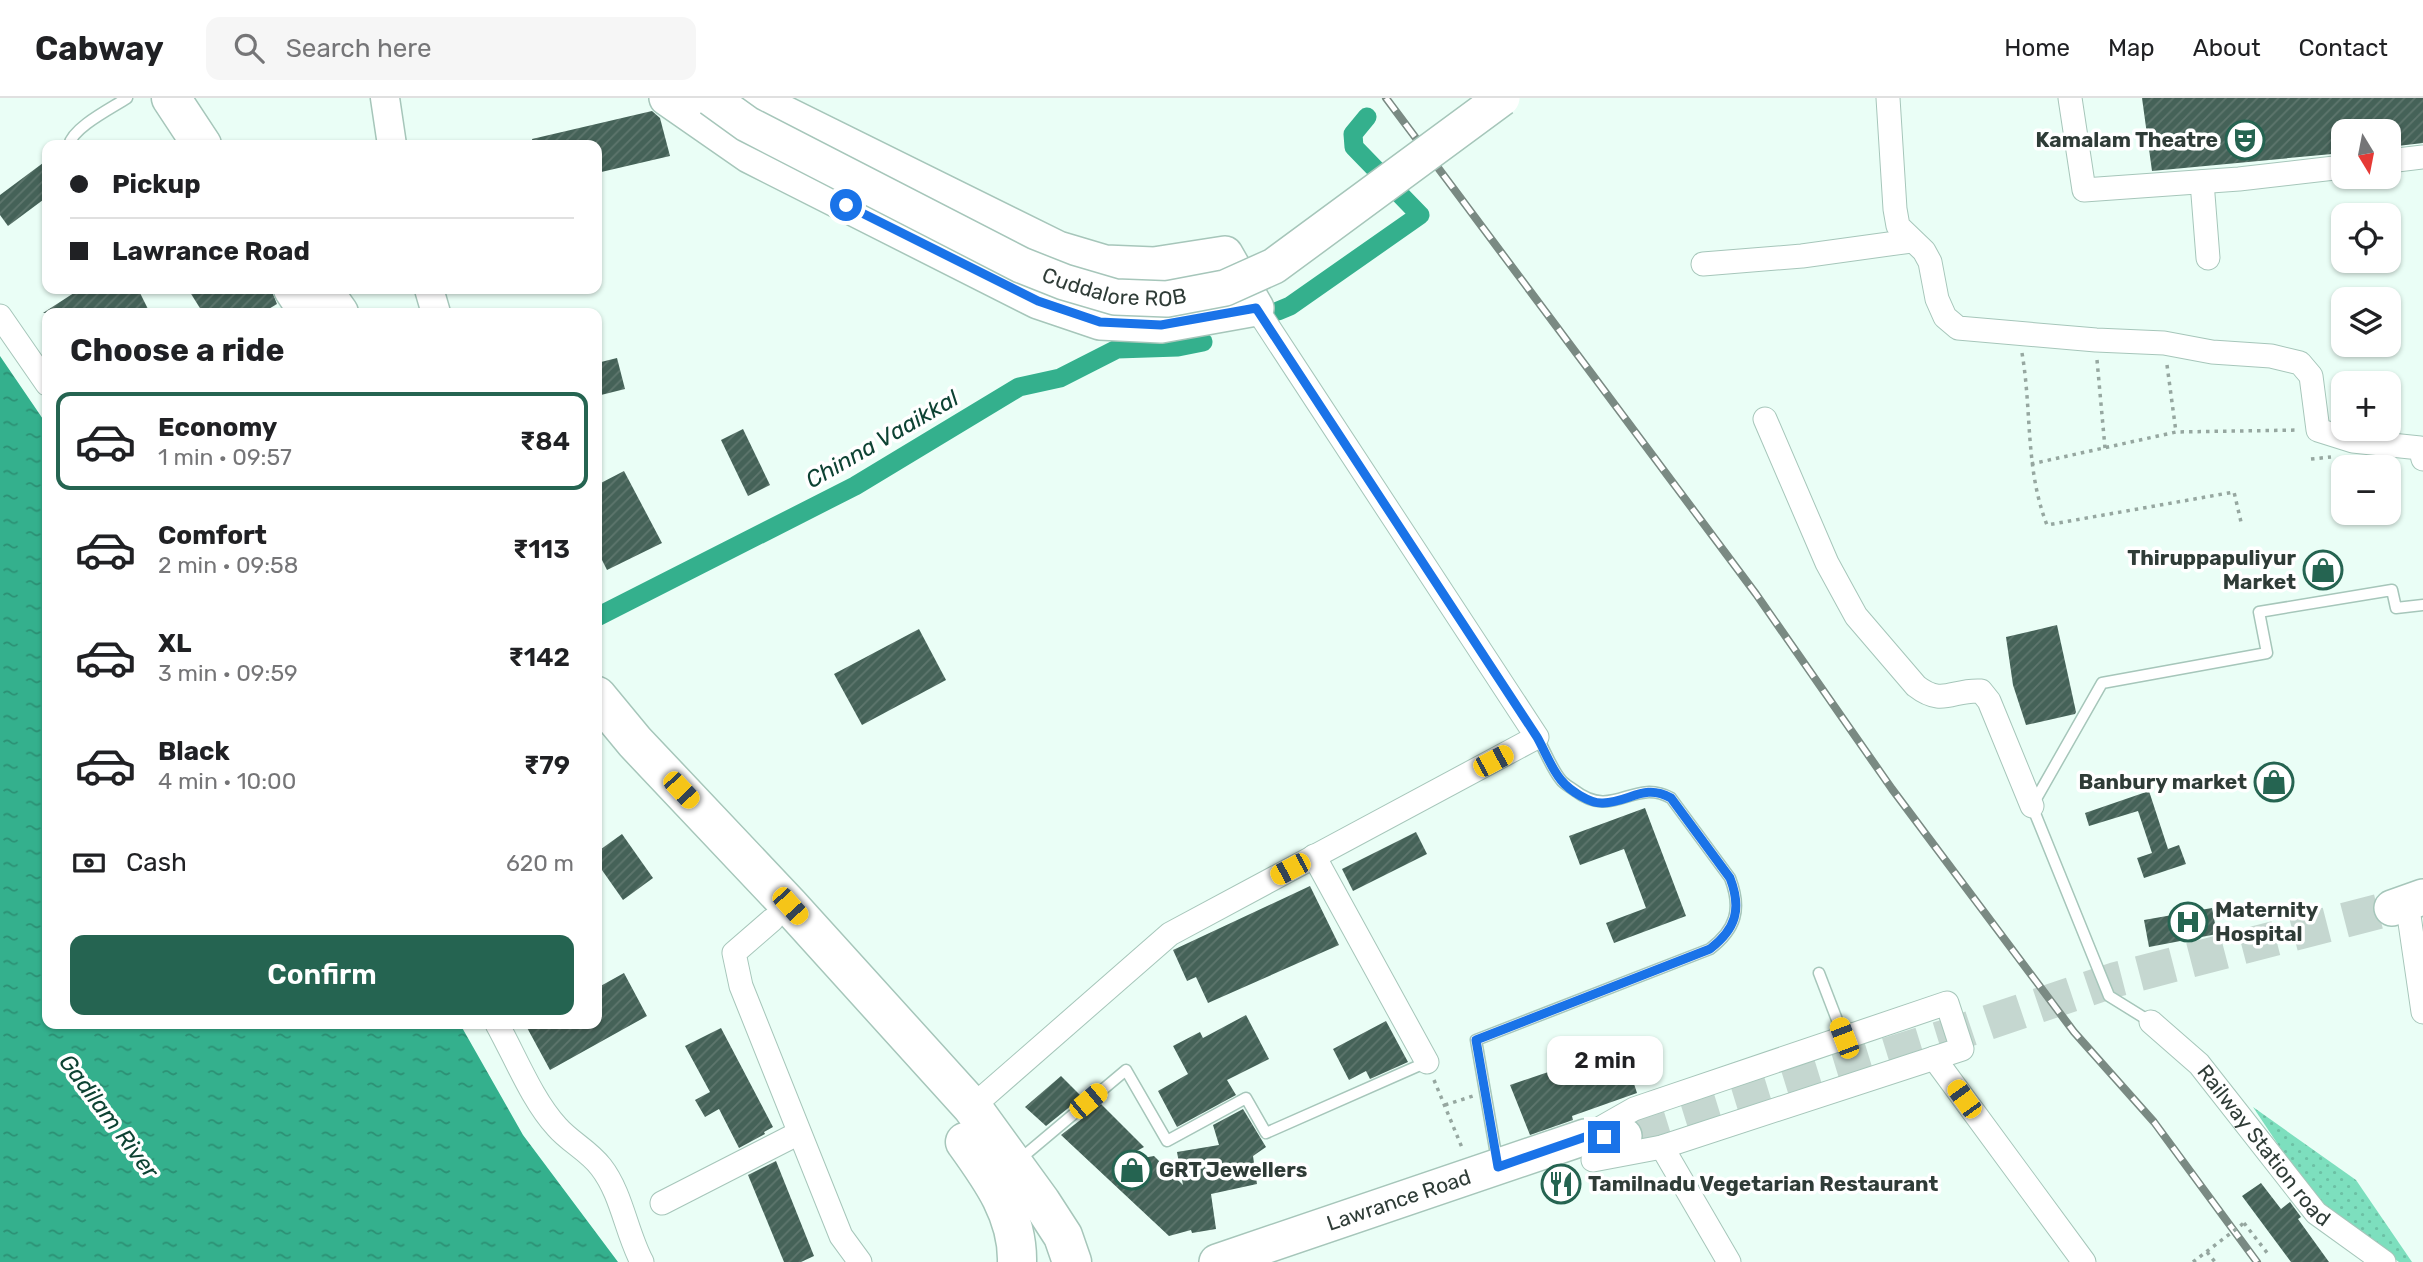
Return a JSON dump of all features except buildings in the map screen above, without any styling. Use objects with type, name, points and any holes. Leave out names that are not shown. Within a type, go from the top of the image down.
[{"type":"highway","points":[[171,98],[199,140]]},
{"type":"highway","points":[[196,98],[223,140]]},
{"type":"highway","points":[[602,702],[635,742],[790,906],[972,1107],[1063,1236],[1072,1262]]},
{"type":"highway","points":[[602,729],[939,1106],[995,1182],[1010,1216],[1018,1252],[1017,1262]]},
{"type":"main road","points":[[667,98],[749,155],[1038,301],[1100,322],[1161,325],[1256,308],[1225,254],[1154,265],[1105,263],[1058,249],[759,98]]},
{"type":"main road","name":"Cuddalore ROB","points":[[711,98],[747,124],[1021,265],[1064,282],[1115,297],[1167,299],[1225,288],[1274,266],[1502,98]]},
{"type":"main road","name":"Lawrance Road","points":[[1217,1262],[1485,1171],[1640,1139]]},
{"type":"main road","name":"Lawrance Road","points":[[1278,1262],[1589,1148]]},
{"type":"street","points":[[384,98],[390,140]]},
{"type":"street","points":[[1888,98],[1898,226],[1924,251],[1930,262],[1937,299],[1945,317],[1958,328],[2095,341],[2164,343],[2212,352],[2271,356],[2300,363],[2311,376],[2318,430],[2353,441],[2420,448],[2423,459]]},
{"type":"street","points":[[2070,98],[2084,190],[2202,182],[2331,168]]},
{"type":"street","points":[[2401,160],[2423,157]]},
{"type":"street","points":[[2202,182],[2208,258]]},
{"type":"street","points":[[1703,264],[1802,256],[1911,240]]},
{"type":"street","points":[[972,1107],[1170,934],[1537,737],[1256,308]]},
{"type":"street","points":[[0,316],[42,377]]},
{"type":"street","points":[[1765,419],[1827,563],[1856,616],[1916,686],[1928,696],[1942,698],[1966,690],[1981,691],[1989,701],[2032,806]]},
{"type":"street","points":[[1314,856],[1427,1062]]},
{"type":"street","points":[[2407,903],[2423,1012]]},
{"type":"street","points":[[772,920],[734,953],[741,986],[841,1236],[860,1262]]},
{"type":"street","points":[[1589,1148],[1634,1109],[1947,1003],[1962,1049],[1640,1139],[1729,1262]]},
{"type":"street","name":"Railway Station road","points":[[2151,1022],[2199,1064],[2316,1213],[2384,1262]]},
{"type":"street","points":[[500,1029],[558,1129],[584,1149],[602,1168],[614,1189],[632,1242],[642,1262]]},
{"type":"street","points":[[1934,1058],[2084,1262]]},
{"type":"street","points":[[662,1203],[799,1133]]},
{"type":"lane","points":[[70,140],[77,131],[127,98]]},
{"type":"lane","points":[[2151,1022],[2109,996],[2032,806],[2102,683],[2267,653],[2259,612],[2392,590],[2396,608],[2423,605]]},
{"type":"lane","points":[[1485,1171],[1485,1091],[1476,1040],[1710,949],[1723,939],[1732,925],[1736,910],[1736,894],[1730,878],[1671,798],[1661,792],[1645,792],[1601,804],[1581,796],[1562,781],[1537,737]]},
{"type":"lane","points":[[1819,973],[1844,1038]]},
{"type":"lane","points":[[1014,1164],[1126,1070],[1167,1141],[1246,1098],[1266,1133],[1427,1062]]},
{"type":"path","points":[[2018,334],[2027,381],[2031,464],[2038,503],[2047,525],[2234,492],[2242,522]]},
{"type":"path","points":[[2095,341],[2105,448]]},
{"type":"path","points":[[2164,343],[2176,432]]},
{"type":"path","points":[[2031,464],[2176,432],[2318,430]]},
{"type":"path","points":[[1427,1062],[1445,1105],[1485,1171]]},
{"type":"path","points":[[1445,1105],[1485,1091]]},
{"type":"path","points":[[2193,1262],[2244,1223],[2268,1254]]},
{"type":"path","points":[[2207,1252],[2215,1262]]},
{"type":"shaded area","points":[[2253,1107],[2356,1180],[2412,1262],[2399,1262],[2319,1206]]},
{"type":"water","name":"Gadilam River","points":[[0,356],[42,418],[42,1029],[463,1029],[523,1135],[618,1262],[0,1262]]},
{"type":"waterway","name":"Chinna Vaaikkal","points":[[1278,311],[1290,306],[1420,215],[1354,147],[1353,134],[1367,117]]},
{"type":"waterway","name":"Chinna Vaaikkal","points":[[602,614],[855,486],[1019,387],[1060,378],[1117,349],[1178,347],[1203,342]]},
{"type":"tunnel","points":[[1634,1133],[1942,1038],[2114,980],[2392,908]]},
{"type":"railway","points":[[1386,98],[1756,594],[1892,789],[2074,1032],[2154,1122],[2257,1262]]},
{"type":"place","name":"Kamalam Theatre","points":[[2245,140]]},
{"type":"place","name":"Thiruppapuliyur Market","points":[[2323,570]]},
{"type":"place","name":"Banbury market","points":[[2274,782]]},
{"type":"place","name":"Maternity Hospital","points":[[2188,922]]},
{"type":"place","name":"GRT Jewellers","points":[[1132,1170]]},
{"type":"place","name":"Tamilnadu Vegetarian Restaurant","points":[[1561,1184]]},
{"type":"route","points":[[846,205],[1038,301],[1100,322],[1161,325],[1256,308],[1537,737],[1562,781],[1581,796],[1601,804],[1645,792],[1661,792],[1671,798],[1730,878],[1736,894],[1732,925],[1723,939],[1710,949],[1476,1040],[1498,1167],[1585,1137],[1604,1137]]}]
